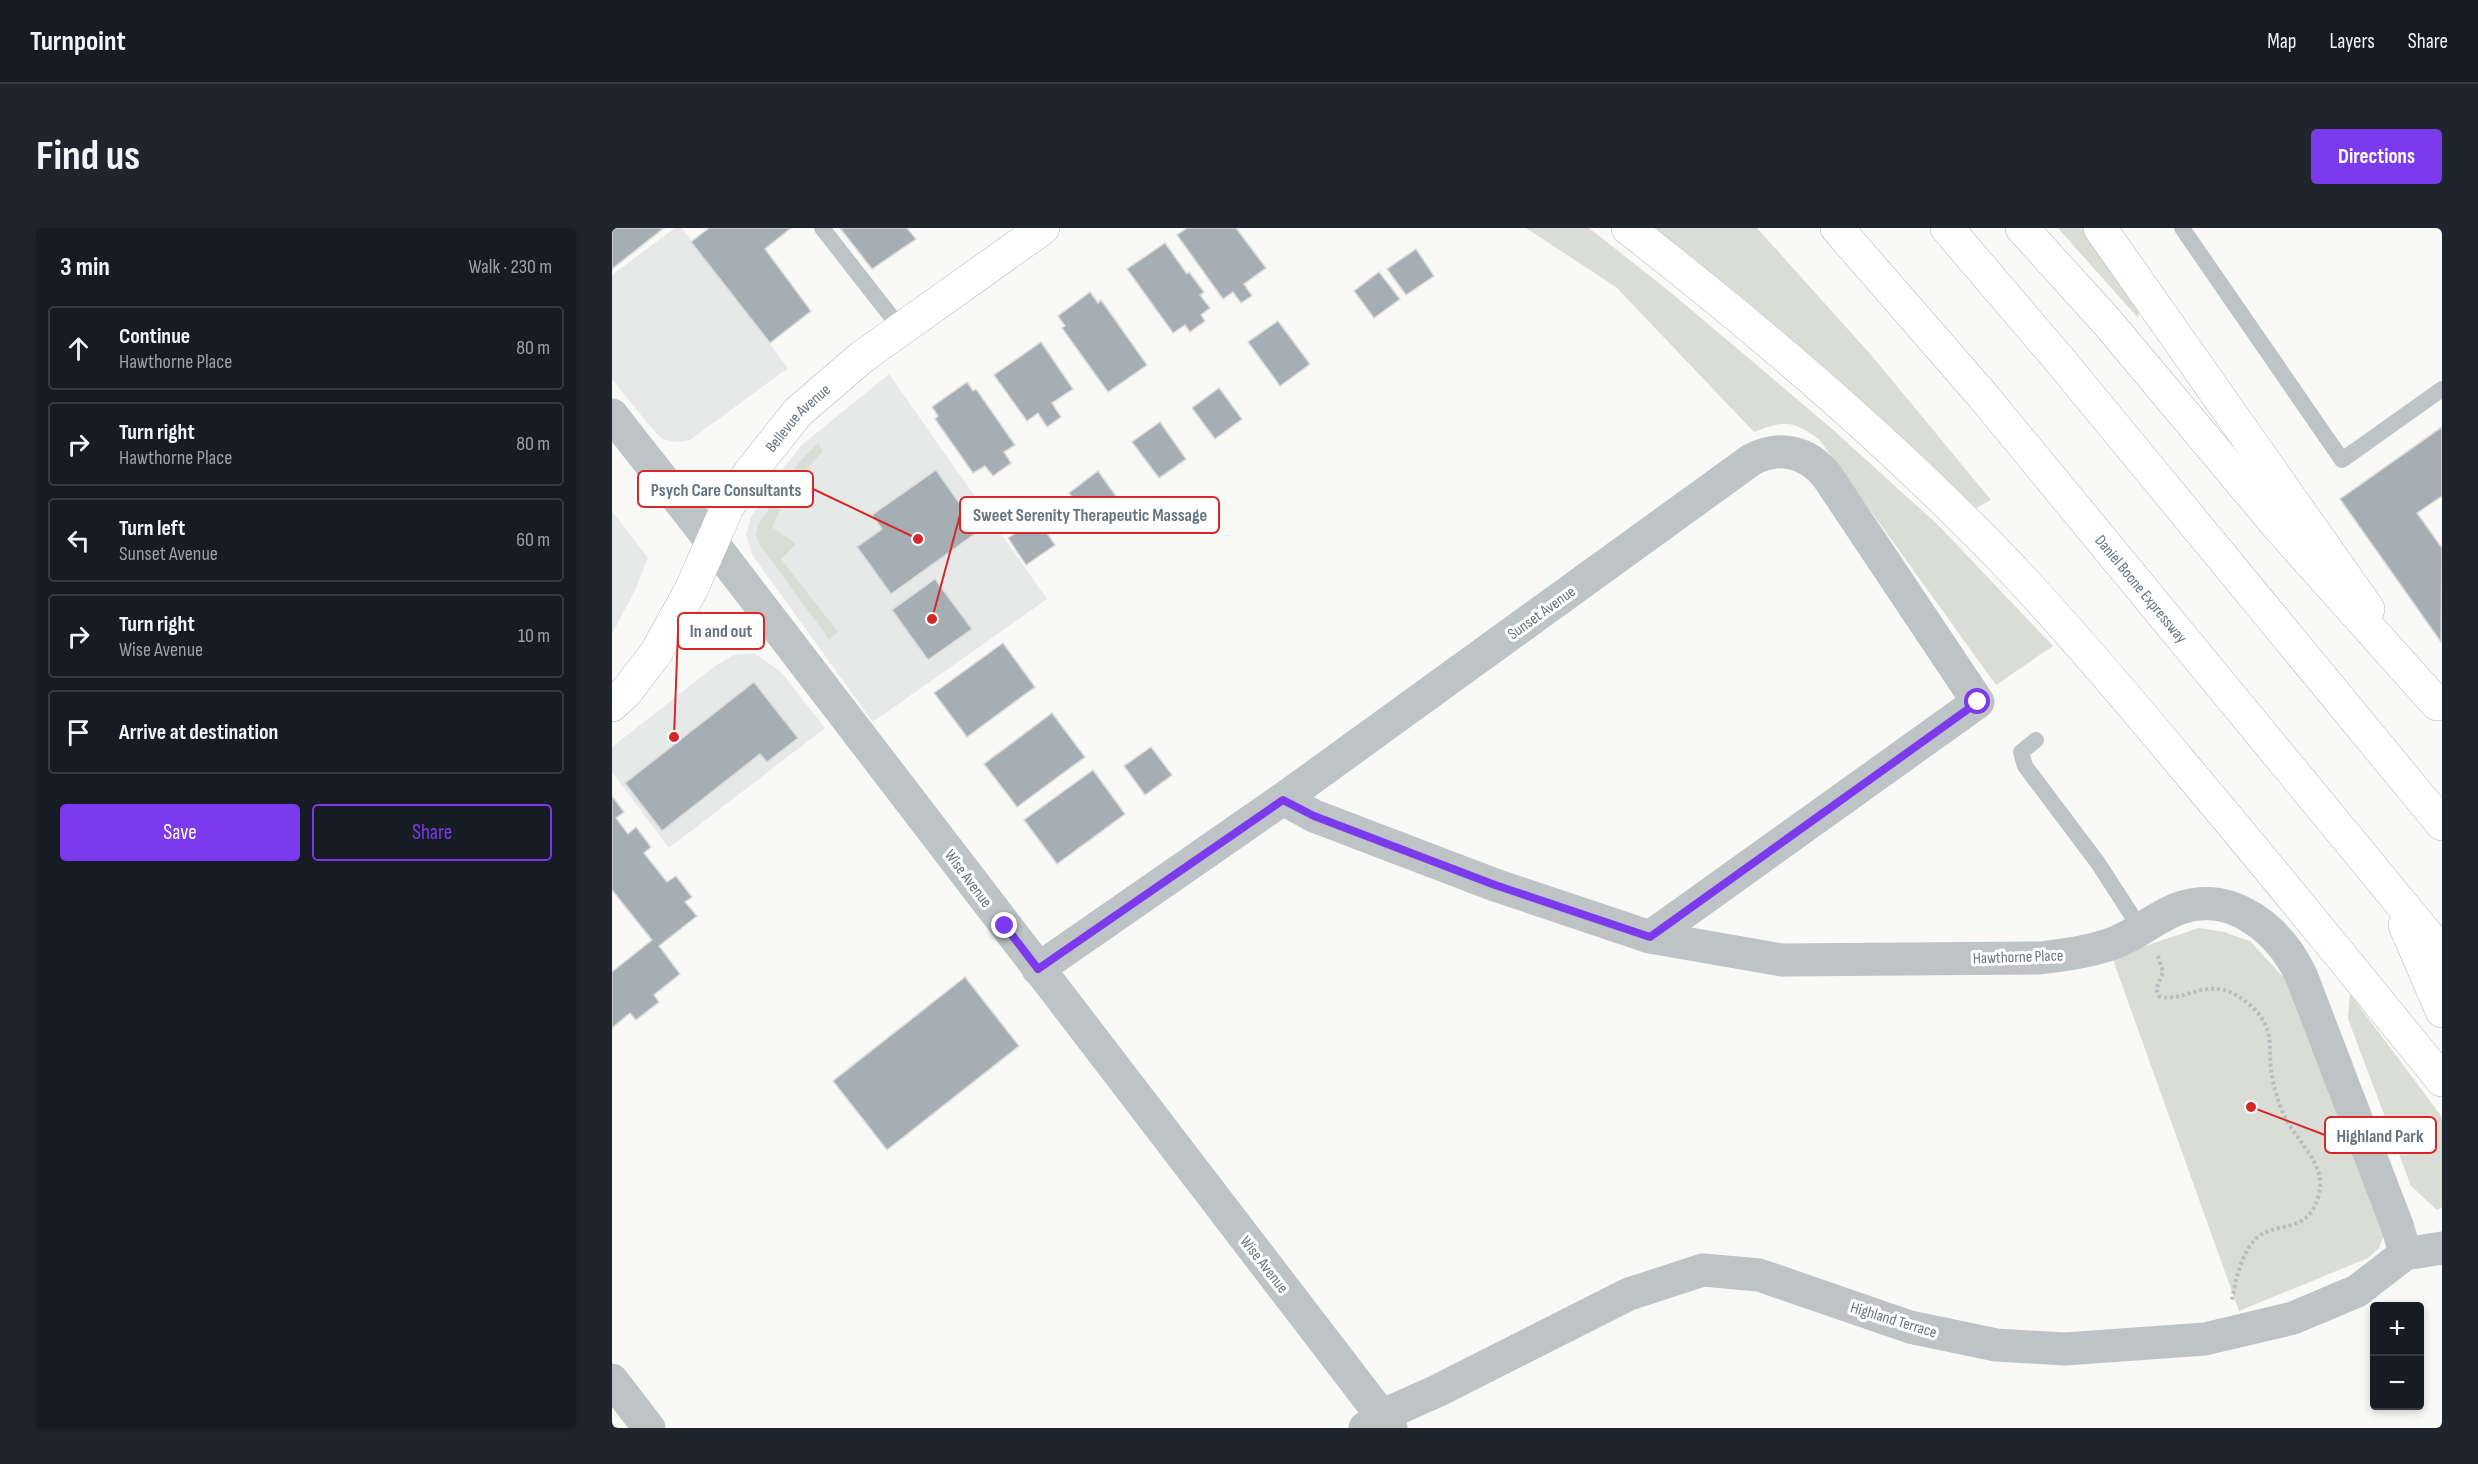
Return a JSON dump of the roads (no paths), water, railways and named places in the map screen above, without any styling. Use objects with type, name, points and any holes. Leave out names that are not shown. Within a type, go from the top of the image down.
[{"type":"main road","name":"Bellevue Avenue","points":[[612,705],[626,692],[656,653],[691,590],[727,508],[748,475],[798,412],[862,357],[1043,228]]},
{"type":"main road","points":[[1628,228],[1752,326],[1819,383],[1951,507],[2014,571],[2231,822],[2442,1080]]},
{"type":"main road","name":"Daniel Boone Expressway","points":[[1837,228],[1983,396],[2442,953]]},
{"type":"main road","points":[[1947,228],[2027,321],[2442,824]]},
{"type":"main road","points":[[2022,228],[2108,323],[2278,526],[2439,707]]},
{"type":"main road","points":[[2100,228],[2300,515],[2439,707]]},
{"type":"main road","points":[[2390,891],[2442,1011]]},
{"type":"street","name":"Wise Avenue","points":[[612,415],[1038,969],[1379,1424]]},
{"type":"street","name":"Sunset Avenue","points":[[1038,969],[1283,800],[1751,459],[1776,451],[1787,451],[1806,457],[1820,467],[1827,476],[1978,702],[1650,937]]},
{"type":"street","name":"Hawthorne Place","points":[[1283,800],[1314,816],[1495,885],[1650,937],[1782,960],[2040,958],[2092,950],[2114,944],[2181,908],[2203,905],[2227,907],[2251,916],[2291,954],[2301,975],[2398,1228],[2405,1254]]},
{"type":"street","name":"Highland Terrace","points":[[1379,1424],[1437,1391],[1629,1294],[1703,1270],[1759,1275],[1910,1328],[1996,1344],[2065,1349],[2205,1339],[2293,1318],[2357,1291],[2405,1254],[2442,1248]]},
{"type":"street","points":[[612,1380],[650,1428]]},
{"type":"lane","points":[[822,228],[901,329]]},
{"type":"lane","points":[[2182,228],[2342,460],[2442,389]]},
{"type":"lane","points":[[2036,740],[2021,752],[2025,766],[2098,863],[2140,928]]},
{"type":"place","name":"Psych Care Consultants","points":[[918,539]]},
{"type":"place","name":"Sweet Serenity Therapeutic Massage","points":[[932,619]]},
{"type":"place","name":"In and out","points":[[674,737]]},
{"type":"place","name":"Highland Park","points":[[2251,1107]]}]
